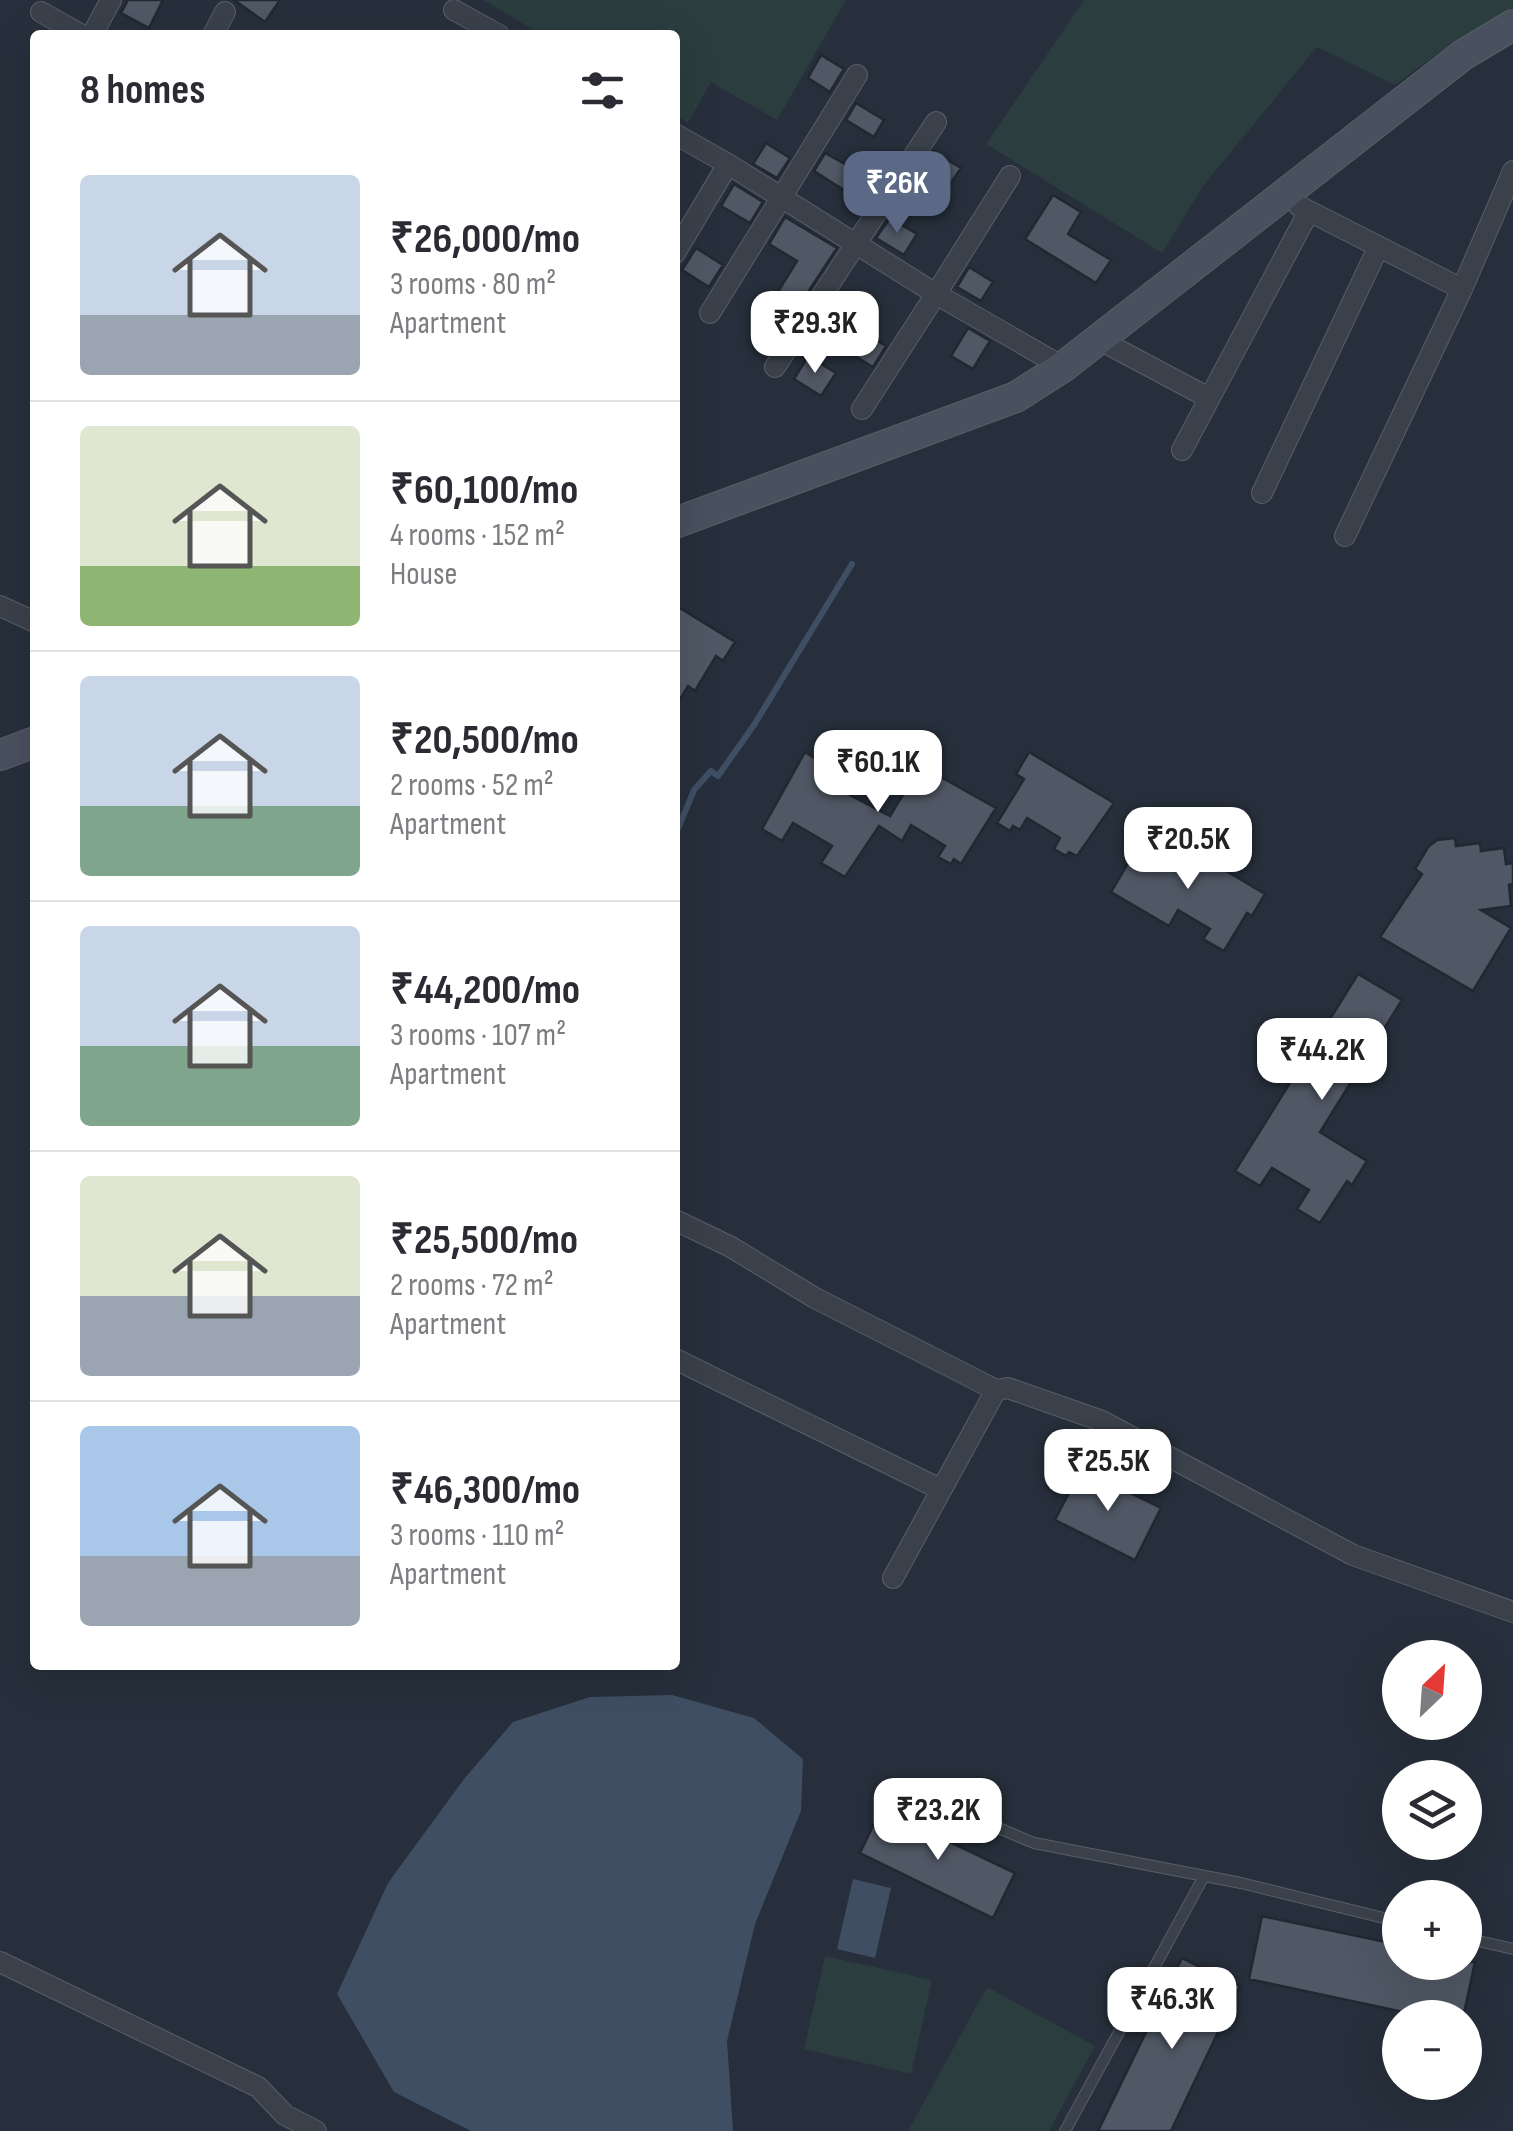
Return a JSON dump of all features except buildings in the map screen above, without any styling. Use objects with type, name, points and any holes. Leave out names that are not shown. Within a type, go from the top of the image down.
[{"type":"main road","points":[[680,522],[1016,397],[1063,367],[1463,55],[1513,25]]},
{"type":"main road","points":[[0,755],[30,744]]},
{"type":"street","points":[[95,30],[111,0]]},
{"type":"street","points":[[454,10],[485,30]]},
{"type":"street","points":[[41,12],[73,30]]},
{"type":"street","points":[[216,30],[225,12]]},
{"type":"street","points":[[710,313],[856,75]]},
{"type":"street","points":[[776,367],[936,122]]},
{"type":"street","points":[[680,137],[1063,367]]},
{"type":"street","points":[[680,246],[728,164]]},
{"type":"street","points":[[1345,536],[1462,289],[1513,170]]},
{"type":"street","points":[[862,409],[1010,176]]},
{"type":"street","points":[[1279,196],[1462,289]]},
{"type":"street","points":[[1182,450],[1309,211]]},
{"type":"street","points":[[1262,492],[1378,248]]},
{"type":"street","points":[[1098,339],[1209,398]]},
{"type":"street","points":[[0,606],[30,620]]},
{"type":"street","points":[[680,1222],[731,1247],[816,1298],[996,1390],[1008,1388],[1102,1421],[1353,1554],[1513,1612]]},
{"type":"street","points":[[680,1361],[940,1488]]},
{"type":"street","points":[[892,1578],[996,1390]]},
{"type":"street","points":[[0,1962],[258,2087],[284,2115],[316,2131]]},
{"type":"lane","points":[[894,1784],[1034,1843],[1241,1884],[1382,1918]]},
{"type":"lane","points":[[1065,2131],[1203,1878]]},
{"type":"lane","points":[[1482,1942],[1513,1950]]},
{"type":"shaded area","points":[[484,0],[846,0],[777,120],[711,82],[688,123],[680,118],[680,30],[534,30]]},
{"type":"shaded area","points":[[1084,0],[1513,0],[1513,7],[1447,47],[1395,85],[1317,47],[1204,185],[1162,253],[986,144]]},
{"type":"shaded area","points":[[825,1956],[932,1980],[911,2074],[804,2049]]},
{"type":"shaded area","points":[[987,1987],[1095,2046],[1049,2131],[908,2131]]},
{"type":"water","points":[[672,1695],[754,1718],[803,1759],[801,1811],[755,1924],[727,2041],[733,2131],[471,2131],[394,2092],[337,1994],[388,1883],[464,1779],[513,1722],[590,1697]]},
{"type":"water","points":[[853,1879],[891,1888],[875,1958],[837,1949]]},
{"type":"waterway","points":[[680,824],[694,790],[711,771],[718,776],[754,725],[852,564]]}]
